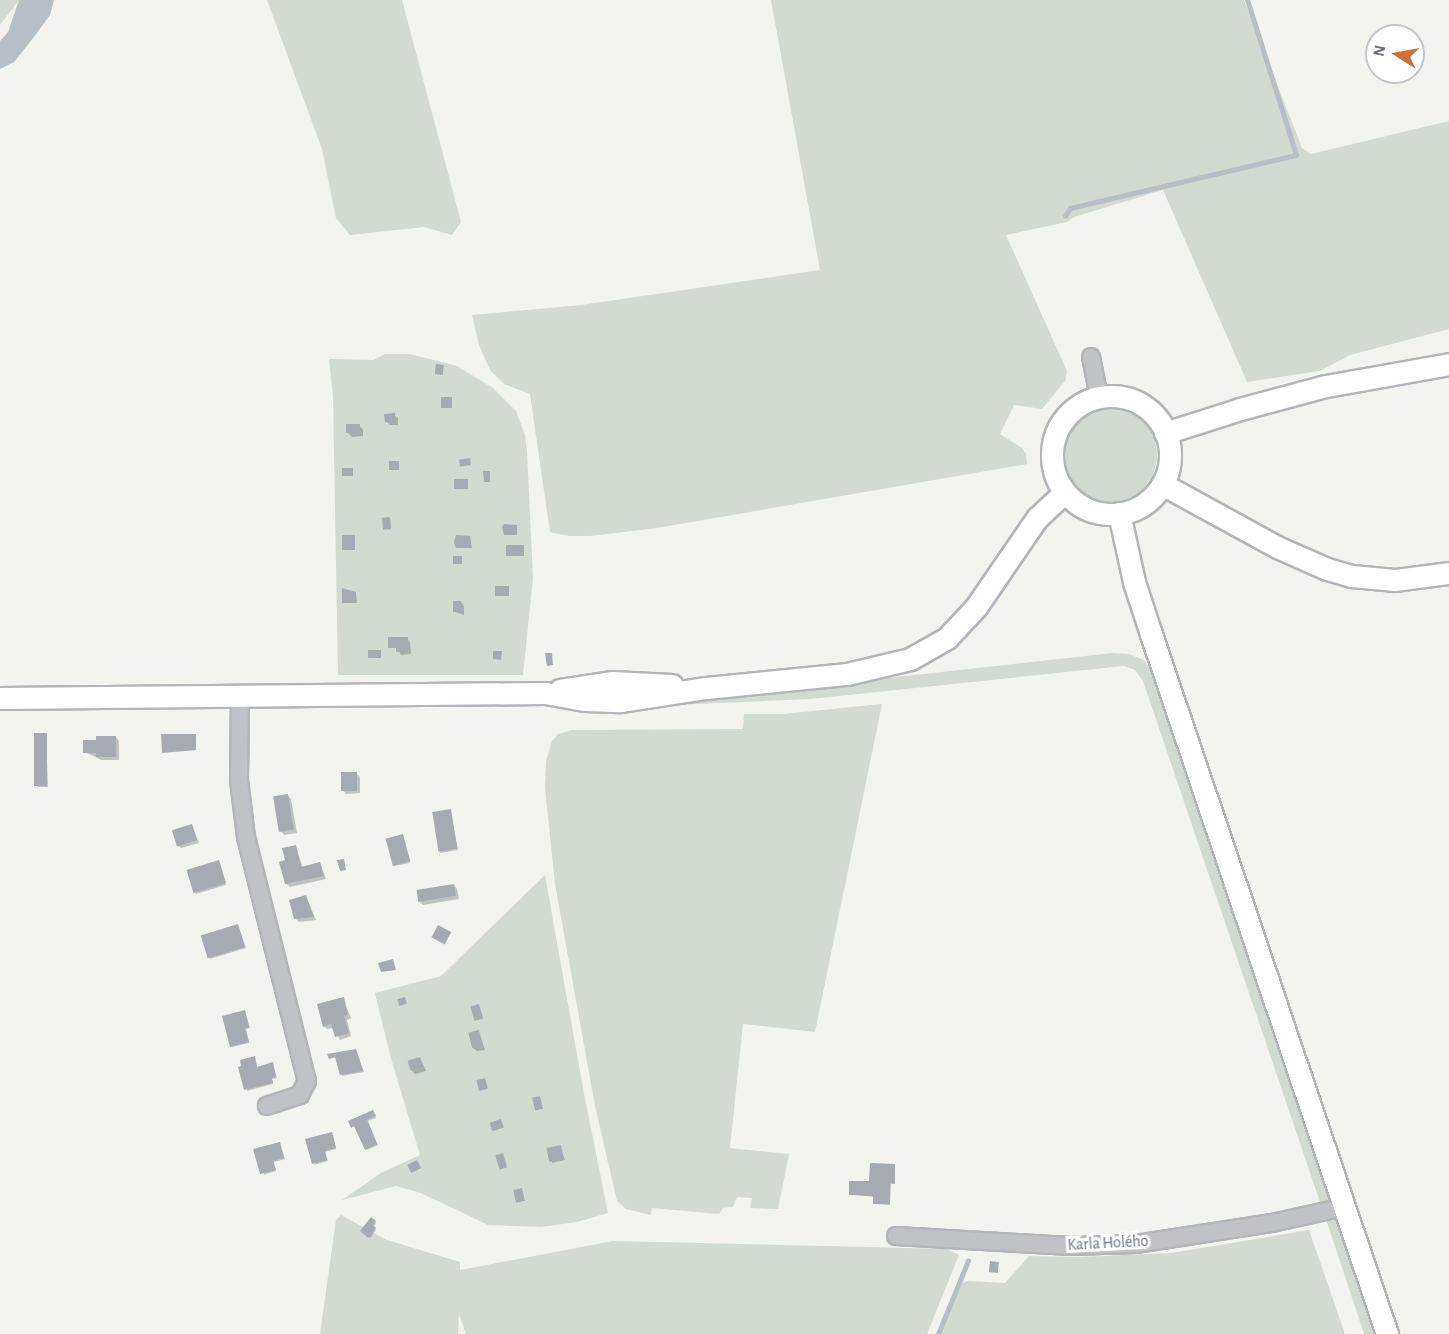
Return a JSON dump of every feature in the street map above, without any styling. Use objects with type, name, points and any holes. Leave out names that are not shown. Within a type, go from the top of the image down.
[{"type":"main road","points":[[1166,434],[1240,409],[1326,386],[1449,364]]},
{"type":"main road","points":[[1099,397],[1122,397],[1139,403],[1157,418],[1166,434],[1170,456],[1162,484],[1144,504],[1119,513],[1089,510],[1065,492],[1052,464],[1055,434],[1070,412],[1083,402],[1099,397]]},
{"type":"main road","points":[[1162,484],[1277,547],[1327,569],[1352,576],[1395,580],[1449,573]]},
{"type":"main road","points":[[0,698],[545,693],[612,682],[706,688],[847,674],[896,663],[923,653],[947,638],[967,618],[1025,533],[1065,492]]},
{"type":"main road","points":[[1119,513],[1134,582],[1150,634],[1387,1334]]},
{"type":"street","points":[[1091,357],[1099,397]]},
{"type":"street","points":[[240,697],[239,780],[246,837],[307,1081],[300,1095],[267,1106]]},
{"type":"street","name":"Karla Holého","points":[[896,1236],[1070,1246],[1136,1244],[1344,1207]]},
{"type":"shaded area","points":[[0,0],[19,0],[0,25]]},
{"type":"shaded area","points":[[19,0],[54,0],[50,15],[34,37],[14,62],[0,69],[0,41],[8,32]]},
{"type":"shaded area","points":[[267,0],[402,0],[461,222],[452,235],[424,227],[350,235],[336,218],[322,149]]},
{"type":"shaded area","points":[[771,0],[1244,0],[1302,148],[1311,154],[1449,121],[1449,329],[1350,355],[1320,371],[1247,382],[1163,190],[1074,217],[1067,222],[1006,235],[1067,371],[1065,381],[1042,409],[1014,405],[1000,434],[1022,448],[1026,454],[1027,464],[657,528],[590,536],[569,536],[550,532],[530,394],[504,384],[490,370],[479,345],[472,315],[581,305],[820,270]]},
{"type":"shaded area","points":[[385,354],[409,354],[457,366],[493,388],[516,411],[525,435],[527,451],[533,578],[523,675],[338,675],[333,397],[329,359],[373,360]]},
{"type":"shaded area","points":[[1110,408],[1128,412],[1143,422],[1153,437],[1157,455],[1153,473],[1143,488],[1128,498],[1110,502],[1092,498],[1077,488],[1067,473],[1063,455],[1067,437],[1077,422],[1092,412]]},
{"type":"shaded area","points":[[1112,653],[1129,654],[1144,660],[1156,678],[1332,1202],[1321,1205],[1143,681],[1135,670],[1124,666],[810,699],[650,706],[686,697]]},
{"type":"shaded area","points":[[882,704],[815,1032],[743,1024],[730,1148],[789,1154],[778,1209],[750,1208],[752,1198],[737,1197],[733,1207],[723,1208],[719,1214],[652,1208],[651,1215],[626,1209],[617,1201],[595,1106],[555,884],[545,788],[546,761],[552,741],[558,734],[572,730],[743,729],[744,714],[783,714]]},
{"type":"shaded area","points":[[545,875],[608,1213],[577,1222],[541,1227],[488,1225],[421,1193],[396,1186],[342,1200],[381,1173],[420,1155],[390,1055],[375,993],[441,976]]},
{"type":"shaded area","points":[[341,1215],[387,1240],[460,1262],[460,1270],[613,1241],[947,1249],[959,1255],[927,1334],[466,1334],[459,1314],[458,1334],[320,1334],[336,1220]]},
{"type":"shaded area","points":[[1337,1217],[1377,1334],[1364,1334],[1326,1219]]},
{"type":"shaded area","points":[[1309,1230],[1345,1334],[940,1334],[960,1284],[968,1281],[1005,1283],[1029,1256],[1079,1257],[1171,1253]]},
{"type":"building","points":[[436,364],[444,365],[443,375],[435,374]]},
{"type":"building","points":[[441,397],[452,397],[452,408],[441,408]]},
{"type":"building","points":[[395,413],[395,422],[385,422],[384,414]]},
{"type":"building","points":[[346,424],[360,424],[360,433],[346,433]]},
{"type":"building","points":[[470,458],[471,465],[460,466],[459,460]]},
{"type":"building","points":[[389,461],[399,461],[399,470],[389,470]]},
{"type":"building","points":[[342,468],[353,468],[353,476],[342,476]]},
{"type":"building","points":[[483,471],[490,471],[490,482],[484,482]]},
{"type":"building","points":[[454,479],[468,479],[468,489],[454,489]]},
{"type":"building","points":[[390,517],[391,529],[383,530],[382,518]]},
{"type":"building","points":[[504,524],[517,525],[517,535],[504,535],[502,527]]},
{"type":"building","points":[[342,535],[355,535],[355,550],[342,550]]},
{"type":"building","points":[[456,535],[470,536],[472,548],[456,548],[454,542]]},
{"type":"building","points":[[506,545],[524,545],[524,556],[506,556]]},
{"type":"building","points":[[453,556],[462,556],[462,564],[453,564]]},
{"type":"building","points":[[495,586],[509,586],[509,596],[495,596]]},
{"type":"building","points":[[342,588],[356,592],[356,602],[342,603]]},
{"type":"building","points":[[453,601],[461,601],[461,612],[453,612]]},
{"type":"building","points":[[388,637],[408,637],[408,651],[396,652],[396,648],[388,648]]},
{"type":"building","points":[[368,650],[381,650],[381,658],[368,658]]},
{"type":"building","points":[[493,651],[502,651],[501,660],[493,659]]},
{"type":"building","points":[[545,653],[552,653],[553,665],[547,666]]},
{"type":"building","points":[[34,733],[47,733],[47,786],[34,786]]},
{"type":"building","points":[[161,734],[196,734],[196,750],[162,753]]},
{"type":"building","points":[[96,736],[116,736],[116,757],[96,757],[96,753],[83,753],[83,740],[96,740]]},
{"type":"building","points":[[341,772],[357,772],[357,791],[341,791]]},
{"type":"building","points":[[288,794],[294,830],[279,832],[273,796]]},
{"type":"building","points":[[451,809],[457,849],[438,851],[432,812]]},
{"type":"building","points":[[192,824],[197,840],[177,846],[172,830]]},
{"type":"building","points":[[403,834],[410,861],[393,866],[386,839]]},
{"type":"building","points":[[296,845],[301,867],[320,862],[324,876],[285,884],[279,862],[285,860],[282,848]]},
{"type":"building","points":[[344,859],[346,870],[340,871],[337,860]]},
{"type":"building","points":[[219,860],[226,883],[194,893],[186,870]]},
{"type":"building","points":[[454,884],[456,896],[418,902],[416,890]]},
{"type":"building","points":[[306,895],[314,917],[294,919],[289,900]]},
{"type":"building","points":[[238,924],[245,947],[208,958],[201,935]]},
{"type":"building","points":[[438,925],[451,932],[445,944],[431,937]]},
{"type":"building","points":[[393,959],[396,970],[381,972],[378,963]]},
{"type":"building","points":[[344,997],[348,1015],[344,1016],[349,1033],[335,1037],[331,1024],[323,1027],[317,1004]]},
{"type":"building","points":[[405,997],[407,1004],[399,1006],[397,999]]},
{"type":"building","points":[[479,1004],[483,1018],[474,1021],[470,1006]]},
{"type":"building","points":[[245,1010],[249,1027],[245,1028],[249,1042],[230,1047],[222,1016]]},
{"type":"building","points":[[479,1030],[483,1046],[472,1048],[468,1033]]},
{"type":"building","points":[[356,1049],[363,1071],[340,1075],[335,1057],[329,1059],[327,1054]]},
{"type":"building","points":[[255,1056],[257,1067],[273,1062],[276,1076],[272,1078],[273,1083],[244,1090],[238,1067],[241,1066],[240,1060]]},
{"type":"building","points":[[420,1057],[423,1067],[410,1070],[408,1061]]},
{"type":"building","points":[[485,1078],[488,1089],[479,1091],[476,1080]]},
{"type":"building","points":[[540,1096],[543,1109],[535,1110],[532,1098]]},
{"type":"building","points":[[373,1110],[376,1116],[367,1119],[377,1144],[365,1150],[354,1126],[351,1128],[348,1121]]},
{"type":"building","points":[[501,1119],[504,1128],[492,1131],[490,1123]]},
{"type":"building","points":[[332,1132],[336,1148],[325,1151],[327,1160],[312,1164],[305,1139]]},
{"type":"building","points":[[280,1142],[284,1158],[273,1161],[276,1170],[260,1174],[253,1149]]},
{"type":"building","points":[[561,1145],[564,1159],[549,1162],[546,1148]]},
{"type":"building","points":[[503,1153],[507,1167],[499,1170],[495,1155]]},
{"type":"building","points":[[417,1160],[421,1168],[411,1173],[407,1165]]},
{"type":"building","points":[[870,1163],[895,1164],[895,1184],[890,1183],[890,1204],[873,1204],[873,1196],[849,1195],[849,1181],[869,1181]]},
{"type":"building","points":[[522,1188],[525,1201],[516,1203],[513,1190]]},
{"type":"building","points":[[371,1217],[376,1221],[373,1225],[376,1228],[368,1238],[360,1231]]},
{"type":"building","points":[[990,1261],[999,1262],[998,1273],[989,1272]]},
{"type":"waterway","points":[[1065,216],[1070,208],[1296,155],[1247,0]]},
{"type":"waterway","points":[[938,1334],[968,1261]]}]
